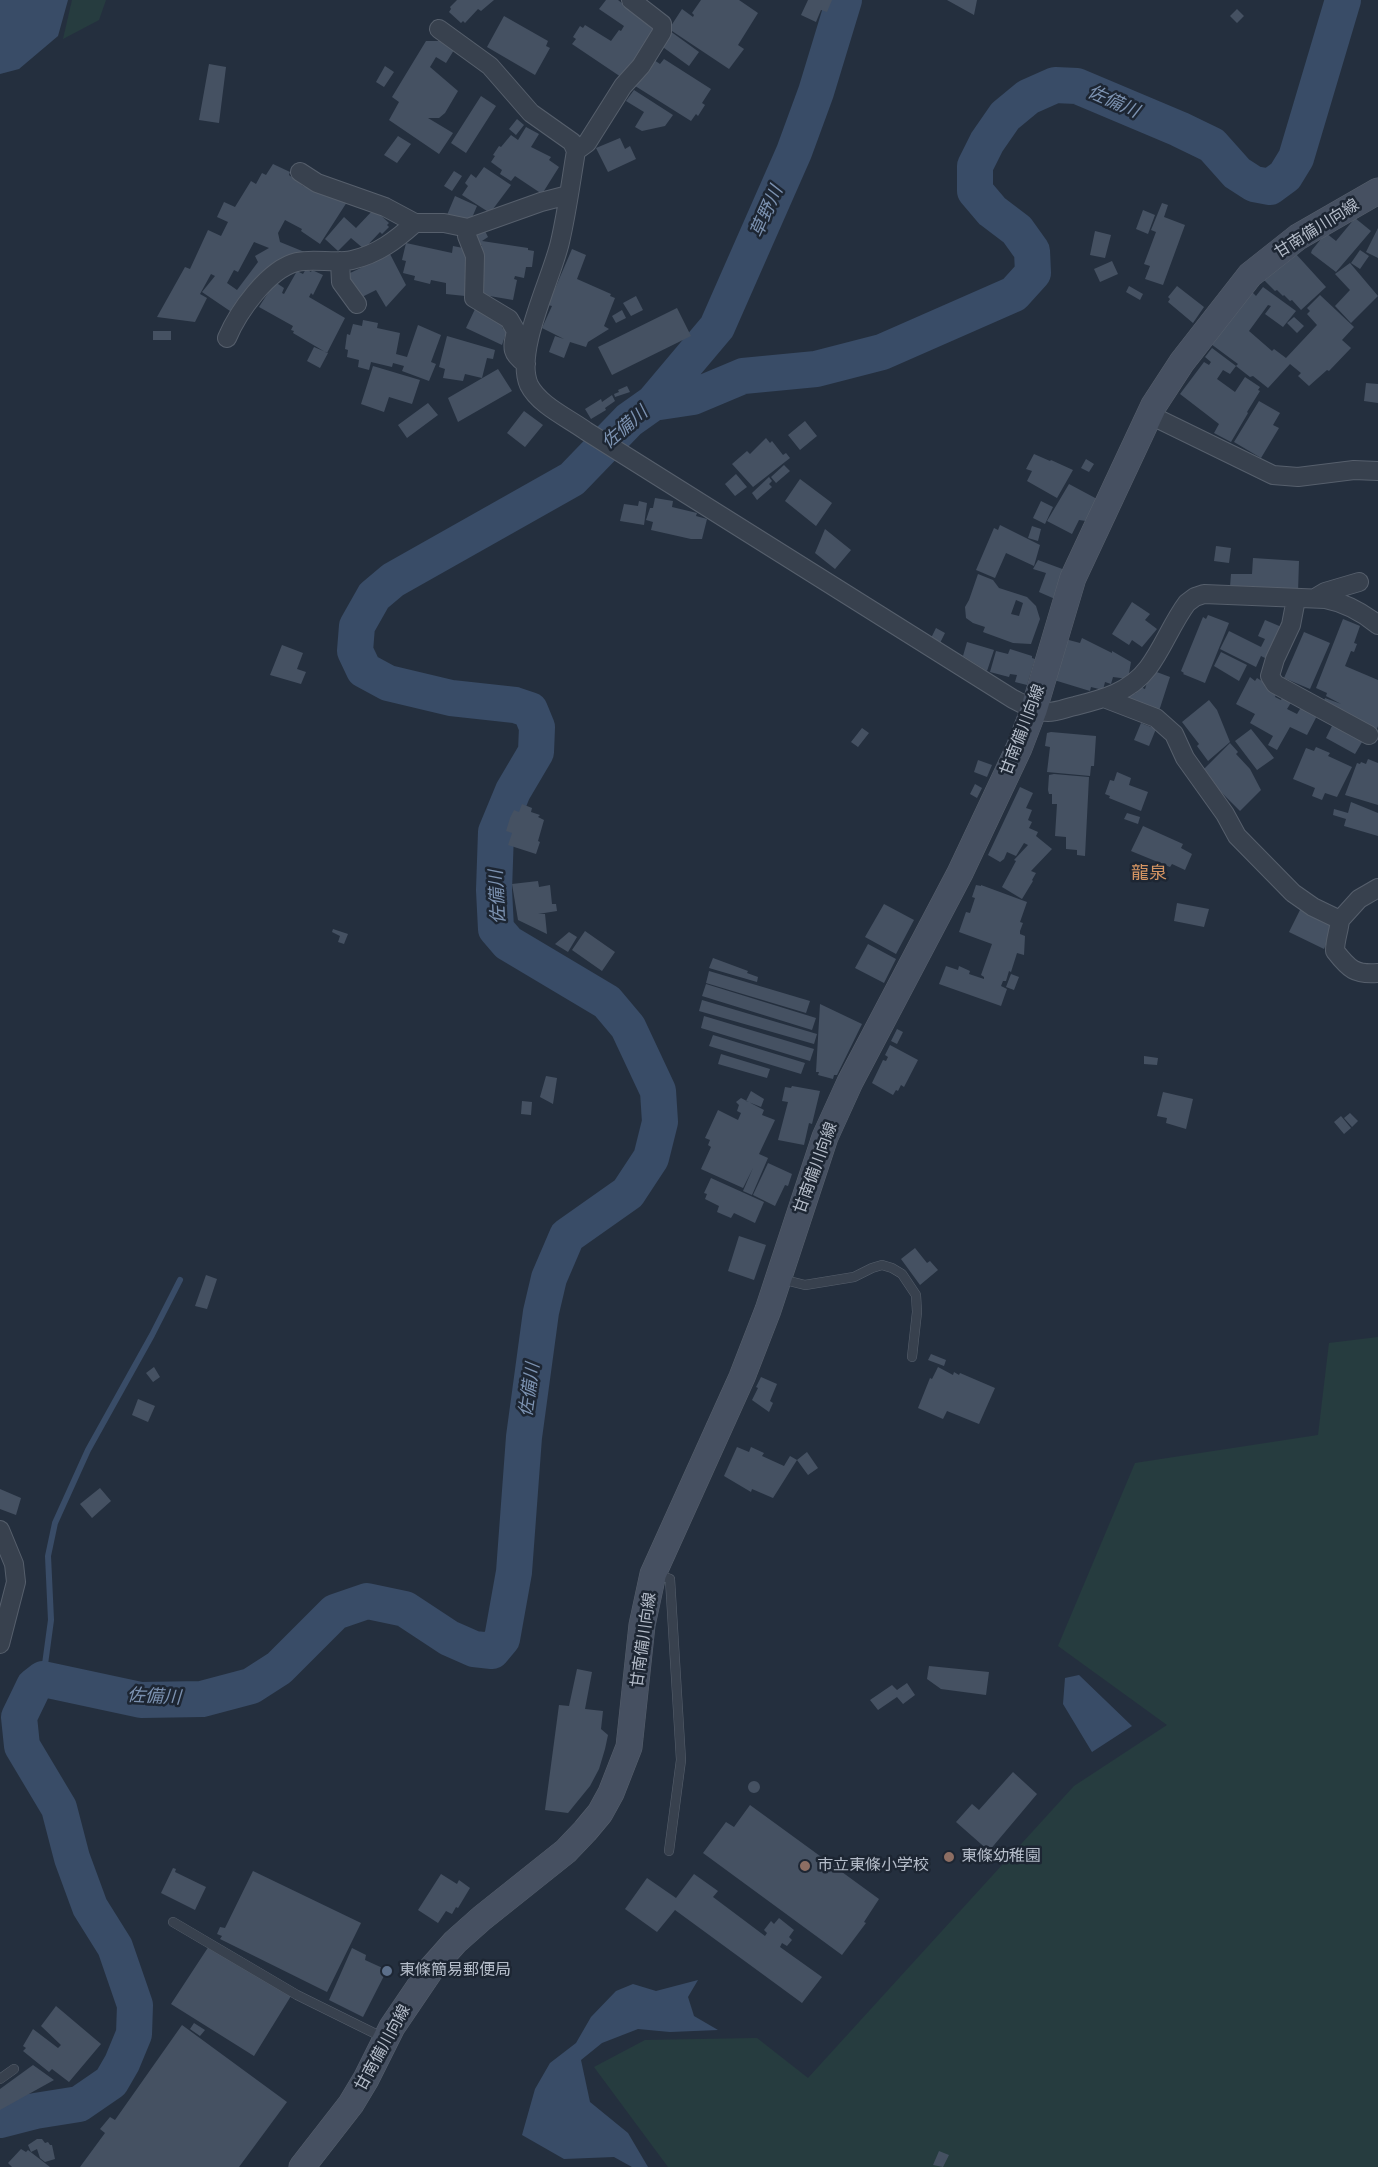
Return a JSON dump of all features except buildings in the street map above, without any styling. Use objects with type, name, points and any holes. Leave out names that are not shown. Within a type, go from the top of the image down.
[{"type":"main road","name":"甘南備川向線","points":[[302,2167],[351,2104],[411,1997],[432,1968],[455,1942],[566,1851],[600,1813],[611,1793],[629,1747],[642,1625],[653,1574],[738,1388],[779,1279],[828,1129],[981,830],[1019,748],[1034,709],[1073,578],[1165,387],[1250,274],[1298,237],[1378,191]]},
{"type":"street","points":[[576,151],[587,143],[623,86],[640,66],[662,32],[662,24],[631,0]]},
{"type":"street","points":[[439,29],[489,66],[531,113],[572,142],[576,151],[560,243],[527,344],[526,364],[529,384],[539,398],[586,431],[1013,699],[1046,712],[1111,696],[1140,677],[1149,667],[1180,612],[1195,597],[1215,594],[1325,599],[1340,602],[1367,616],[1378,625]]},
{"type":"street","points":[[300,172],[317,183],[385,207],[415,223],[444,223],[468,228],[541,202],[568,195]]},
{"type":"street","points":[[226,338],[232,324],[274,274],[296,262],[350,261],[368,256],[392,243],[415,223]]},
{"type":"street","points":[[468,228],[467,236],[475,256],[474,298],[509,319],[516,331],[513,347],[515,356],[526,364]]},
{"type":"street","points":[[340,261],[341,282],[357,304]]},
{"type":"street","points":[[1150,415],[1273,475],[1298,477],[1354,470],[1378,471]]},
{"type":"street","points":[[1359,582],[1305,599],[1275,659],[1270,676],[1275,684],[1369,735]]},
{"type":"street","points":[[1104,698],[1156,718],[1174,734],[1185,758],[1226,814],[1237,836],[1293,893],[1313,907],[1340,920]]},
{"type":"street","points":[[1378,888],[1359,899],[1340,920],[1335,943],[1335,951],[1354,970],[1363,974],[1378,973]]},
{"type":"street","points":[[0,1530],[14,1564],[16,1582],[0,1644]]},
{"type":"lane","points":[[779,1279],[805,1285],[854,1277],[882,1265],[892,1268],[902,1274],[916,1295],[917,1312],[912,1357]]},
{"type":"lane","points":[[653,1574],[670,1579],[679,1718],[681,1760],[669,1851]]},
{"type":"lane","points":[[173,1922],[297,1995],[386,2039]]},
{"type":"lane","points":[[0,2079],[14,2069]]},
{"type":"green space","points":[[72,0],[106,0],[99,20],[63,39]]},
{"type":"green space","points":[[1378,1337],[1378,2167],[668,2167],[594,2067],[645,2040],[757,2038],[808,2078],[1074,1786],[1167,1725],[1058,1646],[1135,1463],[1318,1435],[1329,1343]]},
{"type":"water","points":[[0,0],[68,0],[58,36],[19,69],[0,74]]},
{"type":"water","points":[[1079,1675],[1132,1726],[1092,1752],[1063,1704],[1065,1678]]},
{"type":"water","points":[[698,1980],[688,1997],[694,2016],[718,2030],[670,2032],[638,2029],[602,2043],[581,2060],[590,2102],[628,2133],[648,2167],[632,2167],[614,2157],[564,2159],[522,2135],[535,2089],[550,2063],[576,2043],[591,2017],[616,1991],[633,1984],[656,1991]]},
{"type":"waterway","name":"草野川","points":[[653,403],[717,327],[794,152],[816,92],[844,0]]},
{"type":"waterway","name":"佐備川","points":[[0,2120],[35,2111],[79,2104],[111,2082],[134,2034],[135,2005],[115,1947],[90,1907],[72,1858],[59,1808],[22,1746],[19,1717],[34,1686],[43,1679],[141,1700],[202,1699],[251,1686],[279,1668],[335,1612],[367,1601],[405,1609],[449,1638],[474,1649],[492,1651],[502,1639],[514,1572],[524,1437],[541,1312],[549,1278],[567,1236],[628,1193],[651,1158],[660,1122],[658,1091],[628,1027],[607,1002],[508,943],[496,929],[494,890],[496,832],[513,791],[536,752],[537,727],[530,710],[515,705],[451,698],[388,683],[364,670],[355,651],[357,626],[374,596],[393,580],[572,479],[629,420],[653,403],[693,397],[743,376],[816,369],[882,352],[1014,294],[1033,273],[1032,251],[1017,230],[992,211],[975,191],[975,166],[987,142],[1005,116],[1028,97],[1055,85],[1077,86],[1212,145],[1237,173],[1254,184],[1270,187],[1285,176],[1296,158],[1343,0]]},
{"type":"waterway","points":[[43,1679],[51,1620],[48,1556],[55,1523],[88,1450],[180,1280]]},
{"type":"place","name":"東條幼稚園","points":[[949,1857]]},
{"type":"place","name":"市立東條小学校","points":[[805,1866]]},
{"type":"place","name":"東條簡易郵便局","points":[[387,1971]]},
{"type":"district","name":"龍泉","points":[[1149,874]]}]
